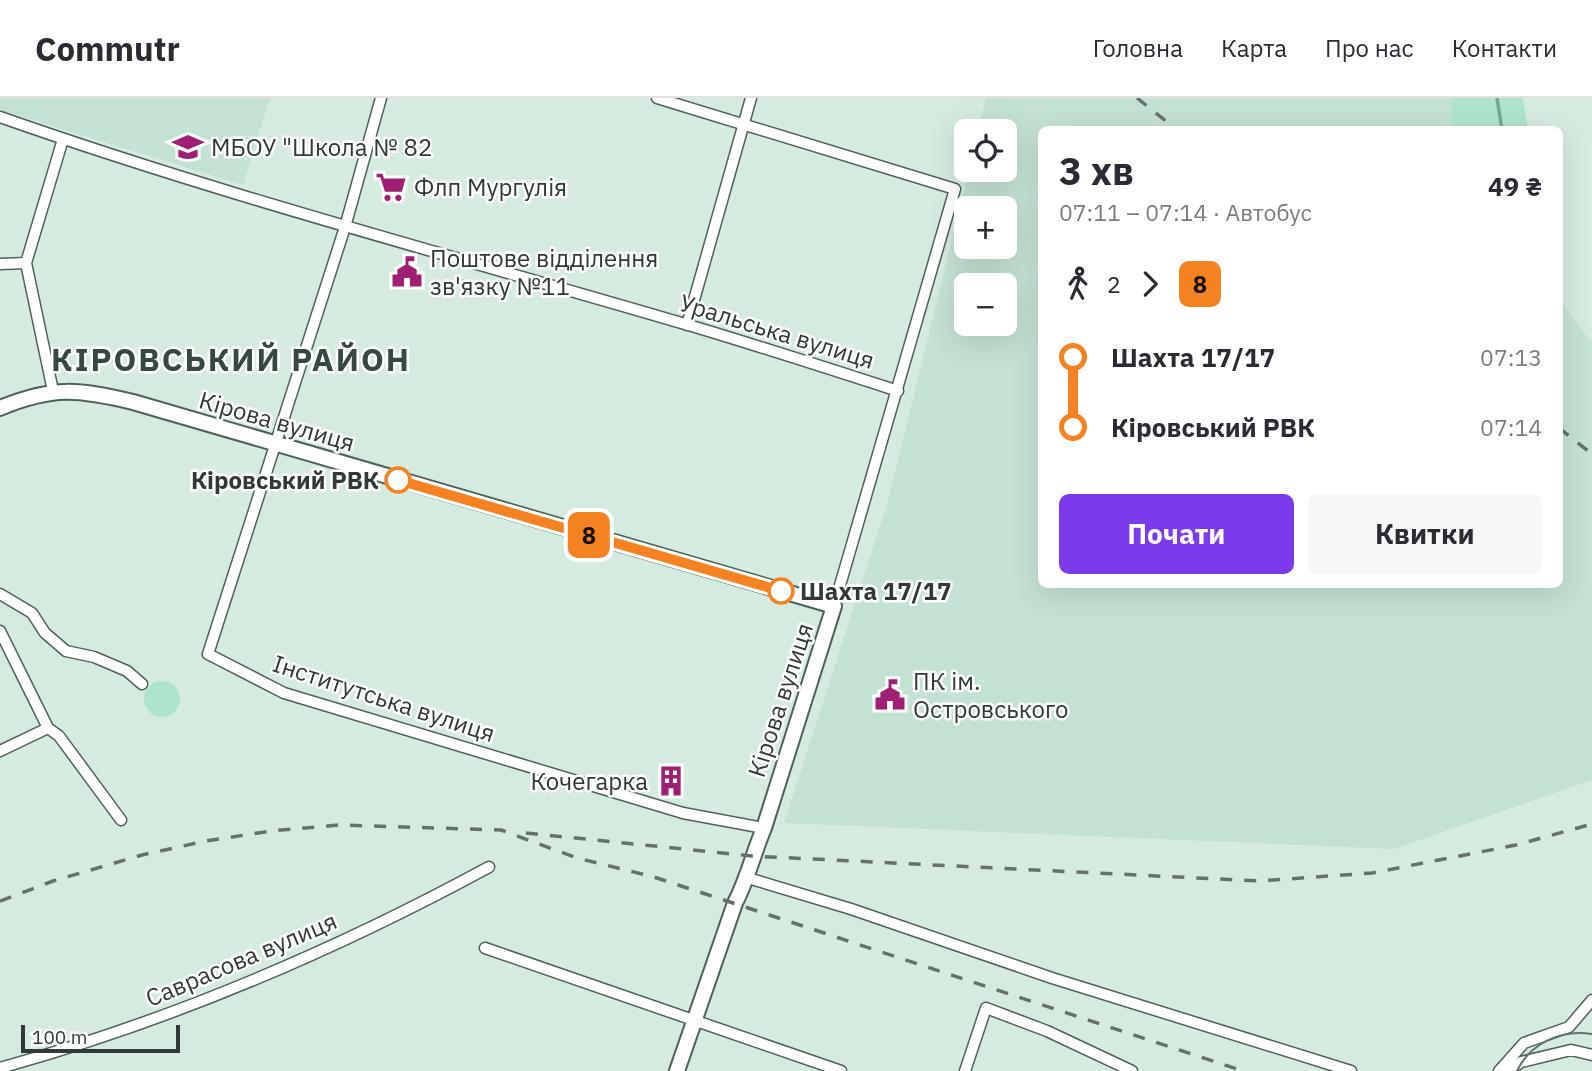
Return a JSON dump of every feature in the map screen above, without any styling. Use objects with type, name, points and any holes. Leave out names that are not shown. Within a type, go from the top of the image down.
[{"type":"main road","name":"Кірова вулиця","points":[[0,408],[53,391],[90,392],[834,606],[764,828],[752,856],[748,878],[735,903],[677,1071]]},
{"type":"street","points":[[275,444],[345,227],[381,98]]},
{"type":"street","points":[[657,98],[955,189],[834,606]]},
{"type":"street","points":[[687,325],[751,98]]},
{"type":"street","name":"Уральська вулиця","points":[[0,117],[62,139],[345,227],[687,325],[898,391]]},
{"type":"street","points":[[53,391],[26,263],[62,139]]},
{"type":"street","points":[[0,264],[26,263]]},
{"type":"street","name":"Інститутська вулиця","points":[[275,444],[208,654],[284,693],[683,813],[764,828]]},
{"type":"street","points":[[0,594],[32,613],[45,633],[66,651],[94,657],[127,671],[142,684]]},
{"type":"street","points":[[0,631],[48,728],[59,736],[121,820]]},
{"type":"street","points":[[0,751],[48,728]]},
{"type":"street","name":"Саврасова вулиця","points":[[0,1068],[79,1046],[182,1009],[404,913],[489,867]]},
{"type":"street","points":[[748,878],[851,909],[1052,978],[1351,1071]]},
{"type":"street","points":[[485,948],[841,1071]]},
{"type":"street","points":[[1499,1071],[1524,1044],[1569,1027],[1592,1000]]},
{"type":"street","points":[[965,1071],[986,1008],[1059,1037],[1132,1071]]},
{"type":"street","points":[[1509,1071],[1514,1066],[1531,1060],[1571,1050],[1592,1055]]},
{"type":"shaded area","name":"МБОУ \"Школа № 82","points":[[0,98],[270,98],[243,185],[0,110]]},
{"type":"shaded area","points":[[986,98],[1457,98],[1471,126],[1038,126],[1038,588],[1563,588],[1563,305],[1592,343],[1592,780],[1394,849],[784,823],[887,504],[954,231],[954,259],[1017,259],[1017,196],[963,196],[966,182],[1017,182],[1017,119],[981,119]]},
{"type":"green space","points":[[1452,98],[1523,98],[1528,126],[1452,126]]},
{"type":"green space","points":[[162,681],[175,686],[180,699],[175,712],[162,717],[149,712],[144,699],[149,686]]},
{"type":"waterway","points":[[1497,98],[1501,126]]},
{"type":"tram line","points":[[1517,1071],[1530,1053],[1548,1040],[1569,1034],[1592,1034]]},
{"type":"railway","points":[[1137,98],[1172,126]]},
{"type":"railway","points":[[1563,431],[1592,454]]},
{"type":"railway","points":[[526,833],[752,856],[1259,881],[1372,873],[1516,845],[1592,824]]},
{"type":"railway","points":[[0,901],[53,881],[142,855],[271,831],[339,825],[501,830],[577,858],[654,877],[1243,1071]]},
{"type":"bus line","name":"8","points":[[398,480],[781,591]]},
{"type":"place","name":"МБОУ \"Школа № 82","points":[[188,147]]},
{"type":"place","name":"Флп Мургулія","points":[[391,187]]},
{"type":"place","name":"Поштове відділення зв'язку №11","points":[[407,272]]},
{"type":"place","name":"Кіровський РВК","points":[[398,480]]},
{"type":"place","name":"Шахта 17/17","points":[[781,591]]},
{"type":"place","name":"ПК ім. Островського","points":[[890,695]]},
{"type":"place","name":"Кочегарка","points":[[671,781]]},
{"type":"district","name":"КІРОВСЬКИЙ РАЙОН","points":[[231,359]]}]
